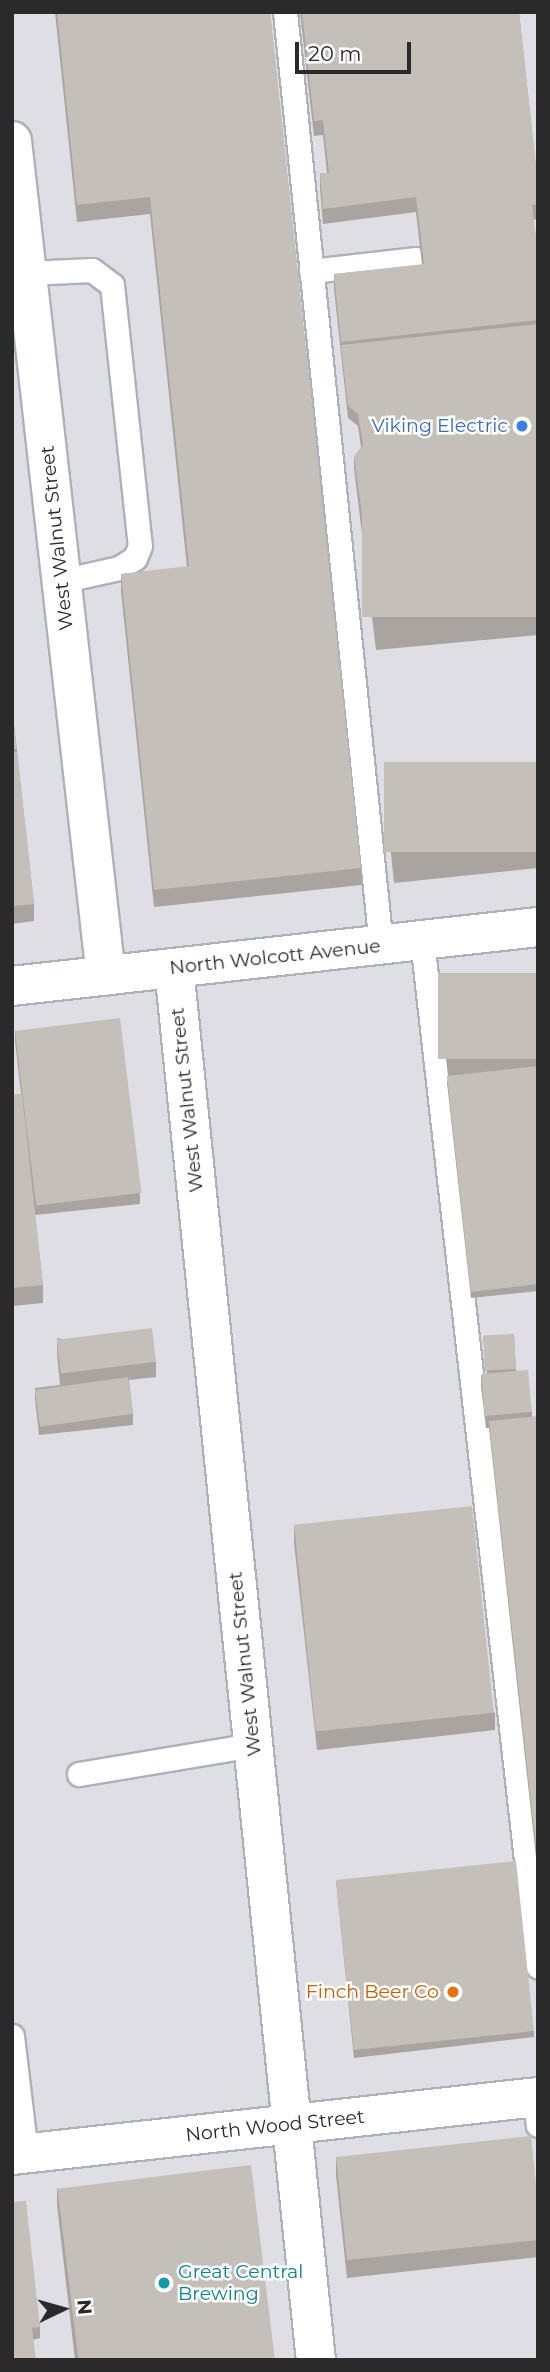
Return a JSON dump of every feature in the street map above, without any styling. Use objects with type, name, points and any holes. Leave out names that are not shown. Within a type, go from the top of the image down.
[{"type":"street","name":"West Walnut Street","points":[[12,141],[106,976]]},
{"type":"street","name":"North Wolcott Avenue","points":[[12,986],[538,927]]},
{"type":"street","name":"West Walnut Street","points":[[174,968],[316,2360]]},
{"type":"street","name":"North Wood Street","points":[[19,2154],[291,2124],[537,2107]]},
{"type":"lane","points":[[285,12],[381,945]]},
{"type":"lane","points":[[312,271],[416,259]]},
{"type":"lane","points":[[27,273],[92,270],[112,285],[140,545],[135,558],[119,568],[61,581]]},
{"type":"lane","points":[[422,940],[538,1966]]},
{"type":"lane","points":[[79,1774],[253,1745]]},
{"type":"lane","points":[[12,2036],[19,2154]]},
{"type":"shaded area","points":[[12,12],[538,12],[538,2360],[12,2360]]},
{"type":"building","points":[[57,12],[270,12],[361,868],[154,890],[121,574],[189,566],[150,197],[77,205]]},
{"type":"building","points":[[302,12],[519,12],[538,185],[538,204],[532,205],[535,233],[538,232],[538,320],[341,342],[334,274],[424,264],[416,197],[323,209],[320,173],[329,173],[323,120],[314,121]]},
{"type":"building","points":[[538,324],[538,498],[363,516],[363,521],[354,457],[363,445],[358,414],[348,406],[341,345]]},
{"type":"building","points":[[362,498],[538,498],[538,617],[362,617]]},
{"type":"building","points":[[12,707],[17,749],[12,749]]},
{"type":"building","points":[[12,752],[17,752],[34,904],[12,906]]},
{"type":"building","points":[[384,762],[538,762],[538,852],[384,852]]},
{"type":"building","points":[[438,973],[538,973],[538,1059],[438,1059]]},
{"type":"building","points":[[120,1018],[141,1193],[36,1206],[15,1031]]},
{"type":"building","points":[[538,1066],[538,1284],[471,1292],[447,1076]]},
{"type":"building","points":[[22,1094],[43,1285],[12,1288],[12,1095]]},
{"type":"building","points":[[152,1328],[156,1362],[61,1373],[57,1340]]},
{"type":"building","points":[[514,1334],[516,1369],[485,1371],[483,1336]]},
{"type":"building","points":[[528,1370],[532,1412],[485,1416],[481,1374]]},
{"type":"building","points":[[128,1377],[133,1414],[40,1427],[35,1390]]},
{"type":"building","points":[[538,1416],[538,1865],[489,1421]]},
{"type":"building","points":[[472,1506],[494,1713],[316,1732],[294,1525]]},
{"type":"building","points":[[516,1861],[534,2031],[354,2050],[336,1880]]},
{"type":"building","points":[[531,2136],[538,2204],[538,2240],[347,2260],[336,2157]]},
{"type":"building","name":"Great Central Brewing","points":[[251,2165],[275,2360],[78,2360],[57,2189]]},
{"type":"building","points":[[26,2201],[40,2327],[32,2328],[36,2360],[12,2360],[12,2202]]},
{"type":"place","name":"Viking Electric","points":[[522,426]]},
{"type":"place","name":"Finch Beer Co","points":[[453,1992]]},
{"type":"place","name":"Great Central Brewing","points":[[164,2283]]}]
